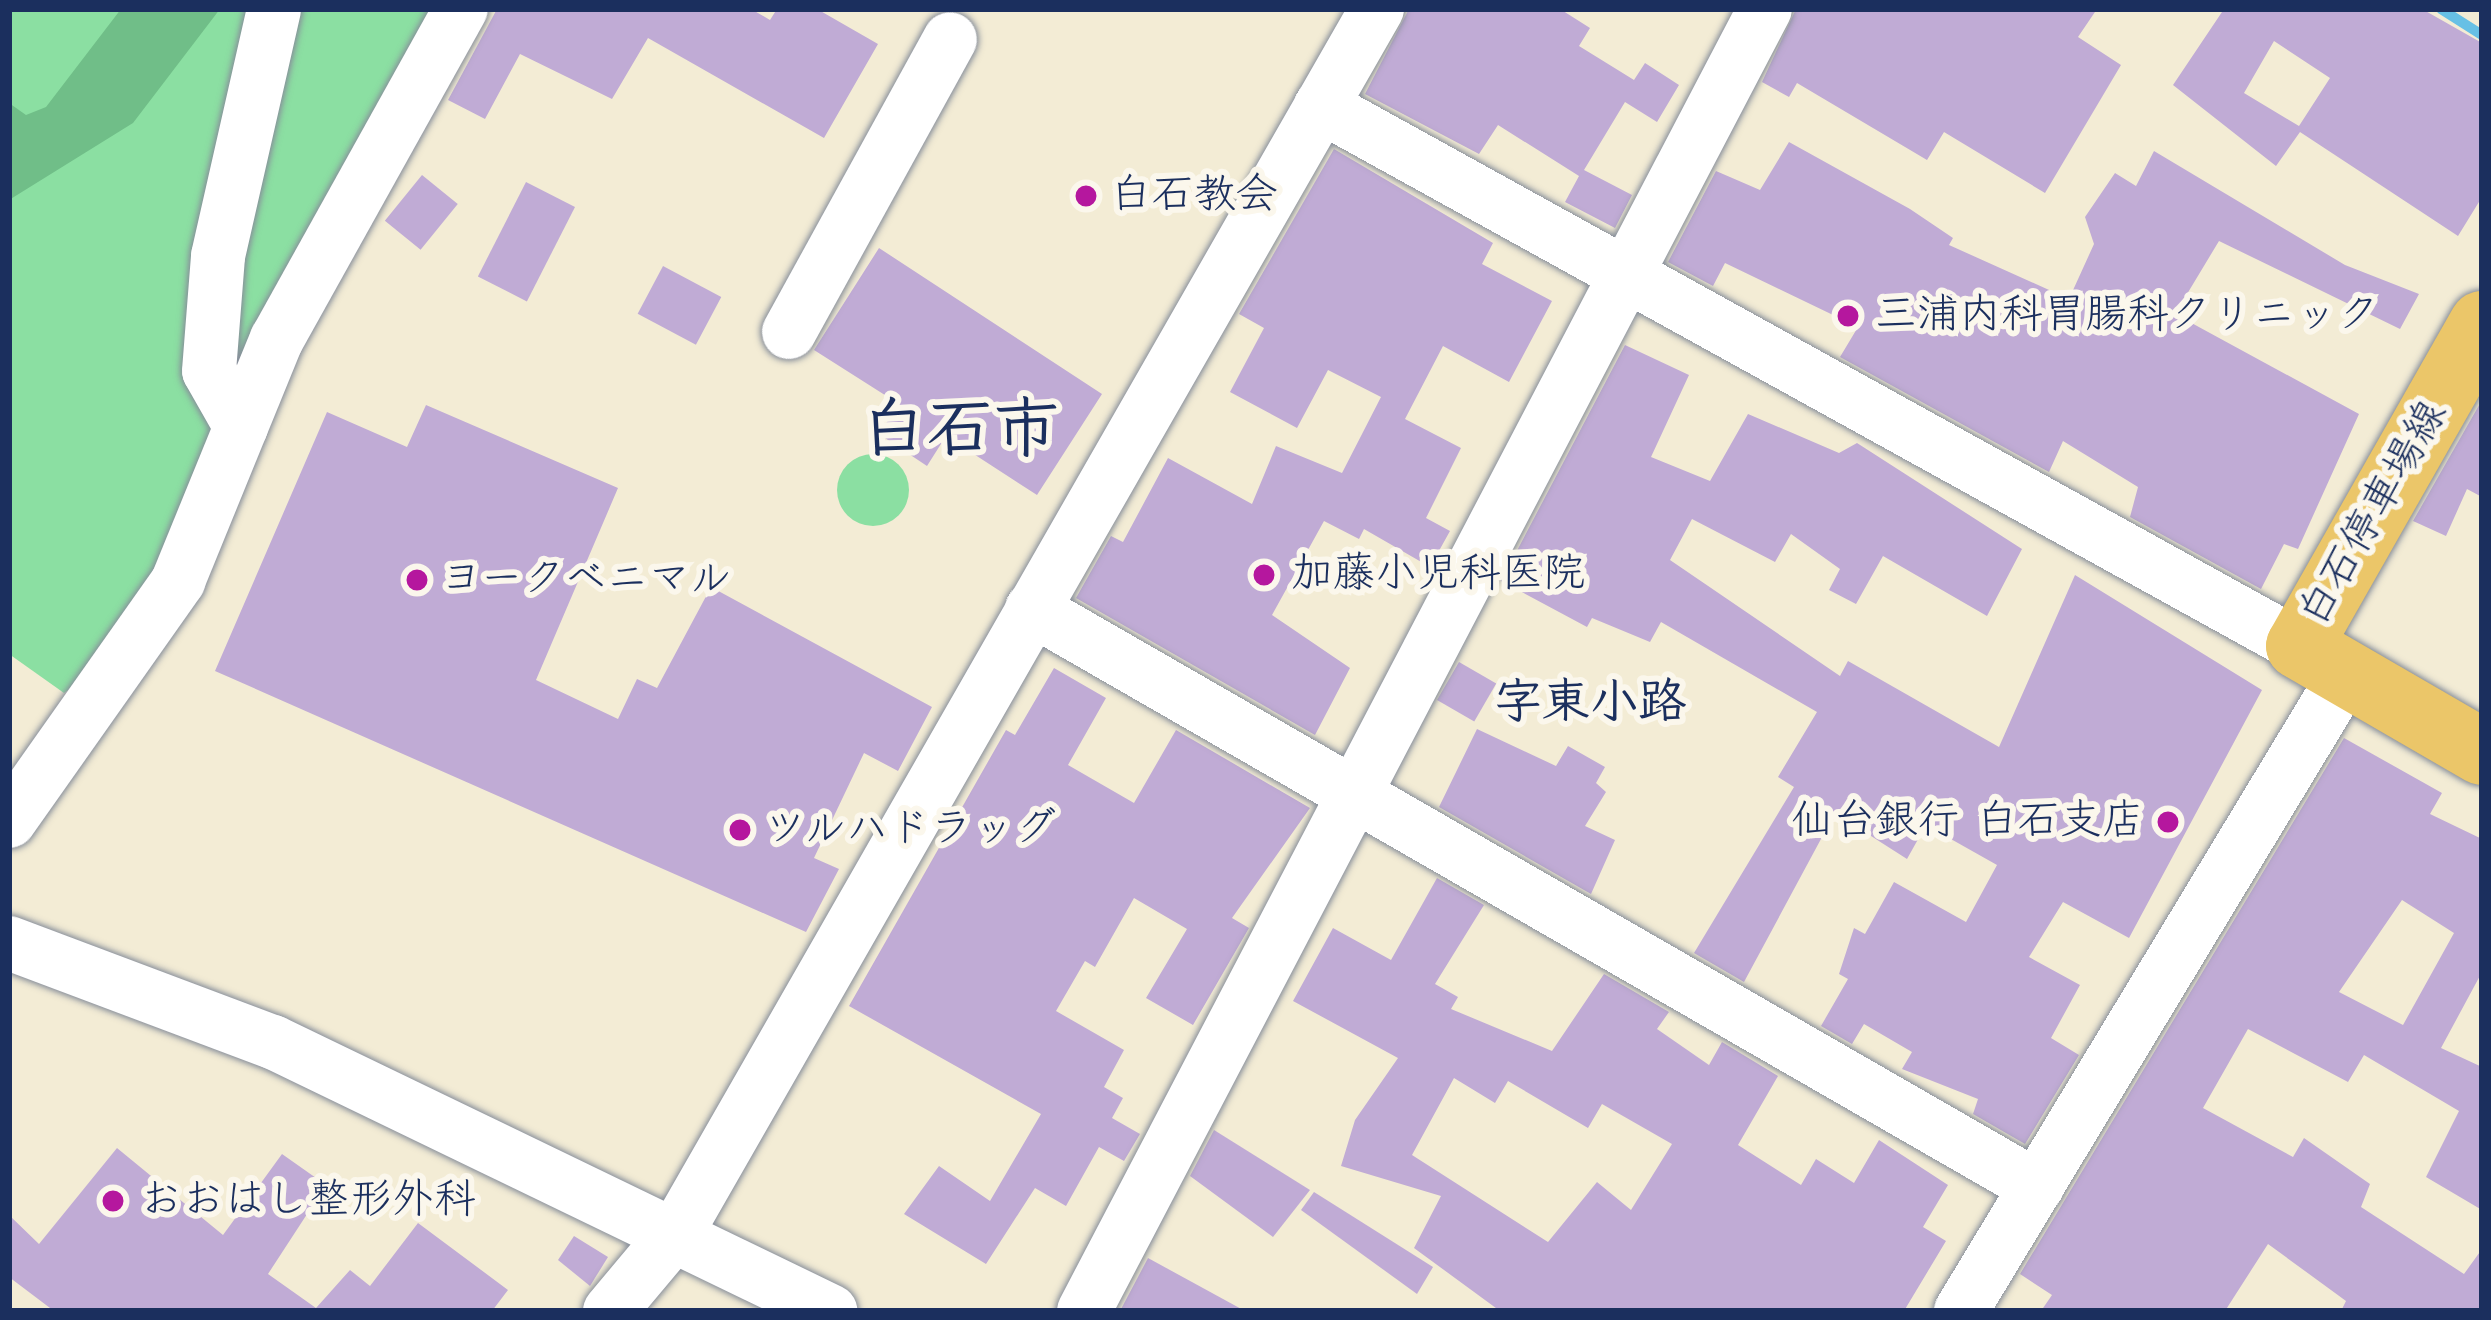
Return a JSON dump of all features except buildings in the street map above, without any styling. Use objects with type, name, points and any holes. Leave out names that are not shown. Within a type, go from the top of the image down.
[{"type":"main road","name":"白石停車場線","points":[[2482,324],[2323,660],[2482,752]]},
{"type":"street","points":[[241,427],[209,370],[218,256],[274,9]]},
{"type":"street","points":[[9,821],[178,581],[277,339],[461,9]]},
{"type":"street","points":[[610,1311],[678,1230],[1377,9]]},
{"type":"street","points":[[1084,1311],[1765,9]]},
{"type":"street","points":[[789,332],[950,38]]},
{"type":"street","points":[[1321,106],[2323,660],[2037,1187],[1961,1311]]},
{"type":"street","points":[[1031,609],[2037,1187]]},
{"type":"street","points":[[9,943],[273,1042],[678,1230],[830,1311]]},
{"type":"green space","points":[[9,9],[461,9],[149,629],[64,693],[9,654]]},
{"type":"green space","points":[[121,9],[220,9],[133,123],[9,200],[9,103],[26,115],[46,107]]},
{"type":"green space","points":[[873,454],[899,464],[909,490],[899,516],[873,526],[847,516],[837,490],[847,464]]},
{"type":"waterway","points":[[2441,9],[2482,35]]},
{"type":"place","name":"白石教会","points":[[1086,196]]},
{"type":"place","name":"三浦内科胃腸科クリニック","points":[[1848,316]]},
{"type":"place","name":"加藤小児科医院","points":[[1264,575]]},
{"type":"place","name":"ヨークベニマル","points":[[417,580]]},
{"type":"place","name":"仙台銀行 白石支店","points":[[2168,822]]},
{"type":"place","name":"ツルハドラッグ","points":[[740,830]]},
{"type":"place","name":"おおはし整形外科","points":[[113,1201]]},
{"type":"district","name":"白石市","points":[[960,433]]},
{"type":"district","name":"字東小路","points":[[1590,705]]}]
